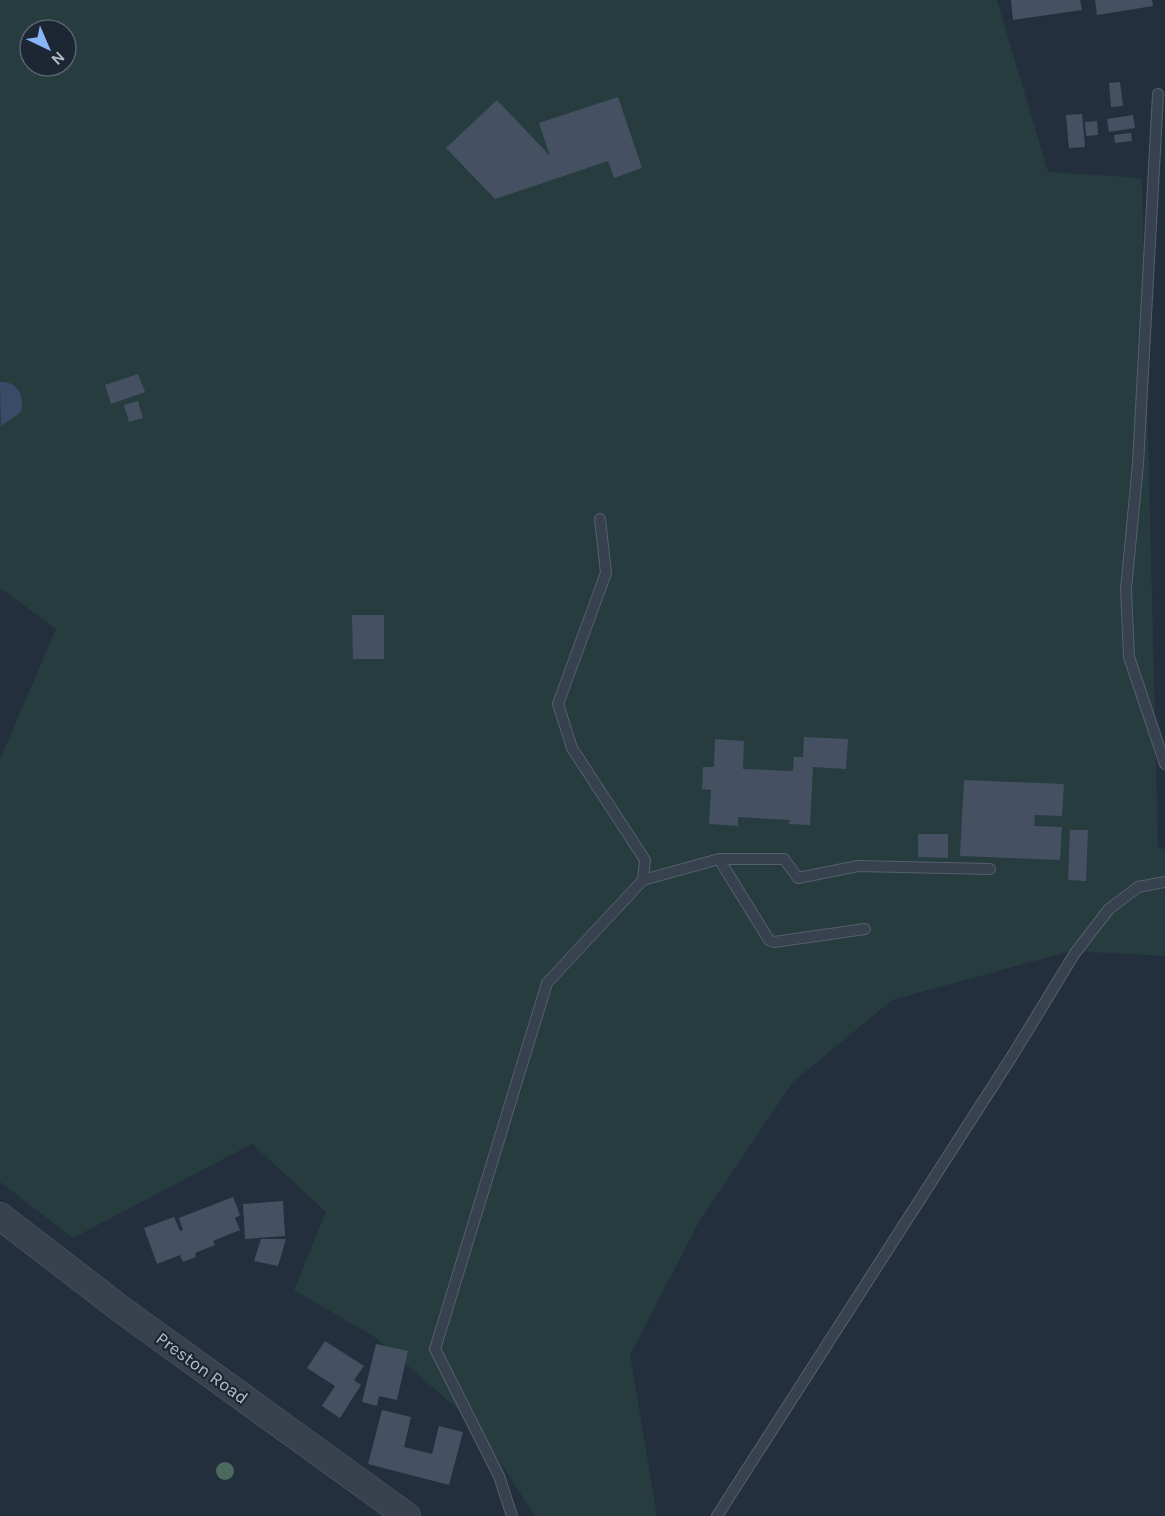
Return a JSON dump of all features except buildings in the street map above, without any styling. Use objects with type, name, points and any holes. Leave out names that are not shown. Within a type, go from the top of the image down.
[{"type":"street","name":"Preston Road","points":[[0,1215],[122,1310],[407,1516]]},
{"type":"lane","points":[[1158,94],[1138,465],[1126,589],[1129,657],[1165,764]]},
{"type":"lane","points":[[600,519],[606,573],[558,704],[572,748],[645,860],[643,880]]},
{"type":"lane","points":[[719,859],[769,940],[774,942],[865,929]]},
{"type":"lane","points":[[512,1516],[499,1476],[435,1349],[547,983],[643,880],[719,859],[783,859],[798,878],[858,867],[990,869]]},
{"type":"lane","points":[[717,1516],[1014,1053],[1075,953],[1108,909],[1138,886],[1165,882]]},
{"type":"green space","points":[[0,0],[997,0],[1048,172],[1142,178],[1158,848],[1165,849],[1165,956],[1071,951],[892,1000],[793,1082],[700,1220],[630,1355],[657,1516],[535,1516],[477,1426],[376,1338],[294,1290],[326,1212],[252,1144],[73,1238],[0,1182],[0,759],[56,629],[0,588]]},
{"type":"water","points":[[0,382],[16,387],[22,401],[20,413],[1,426]]}]
